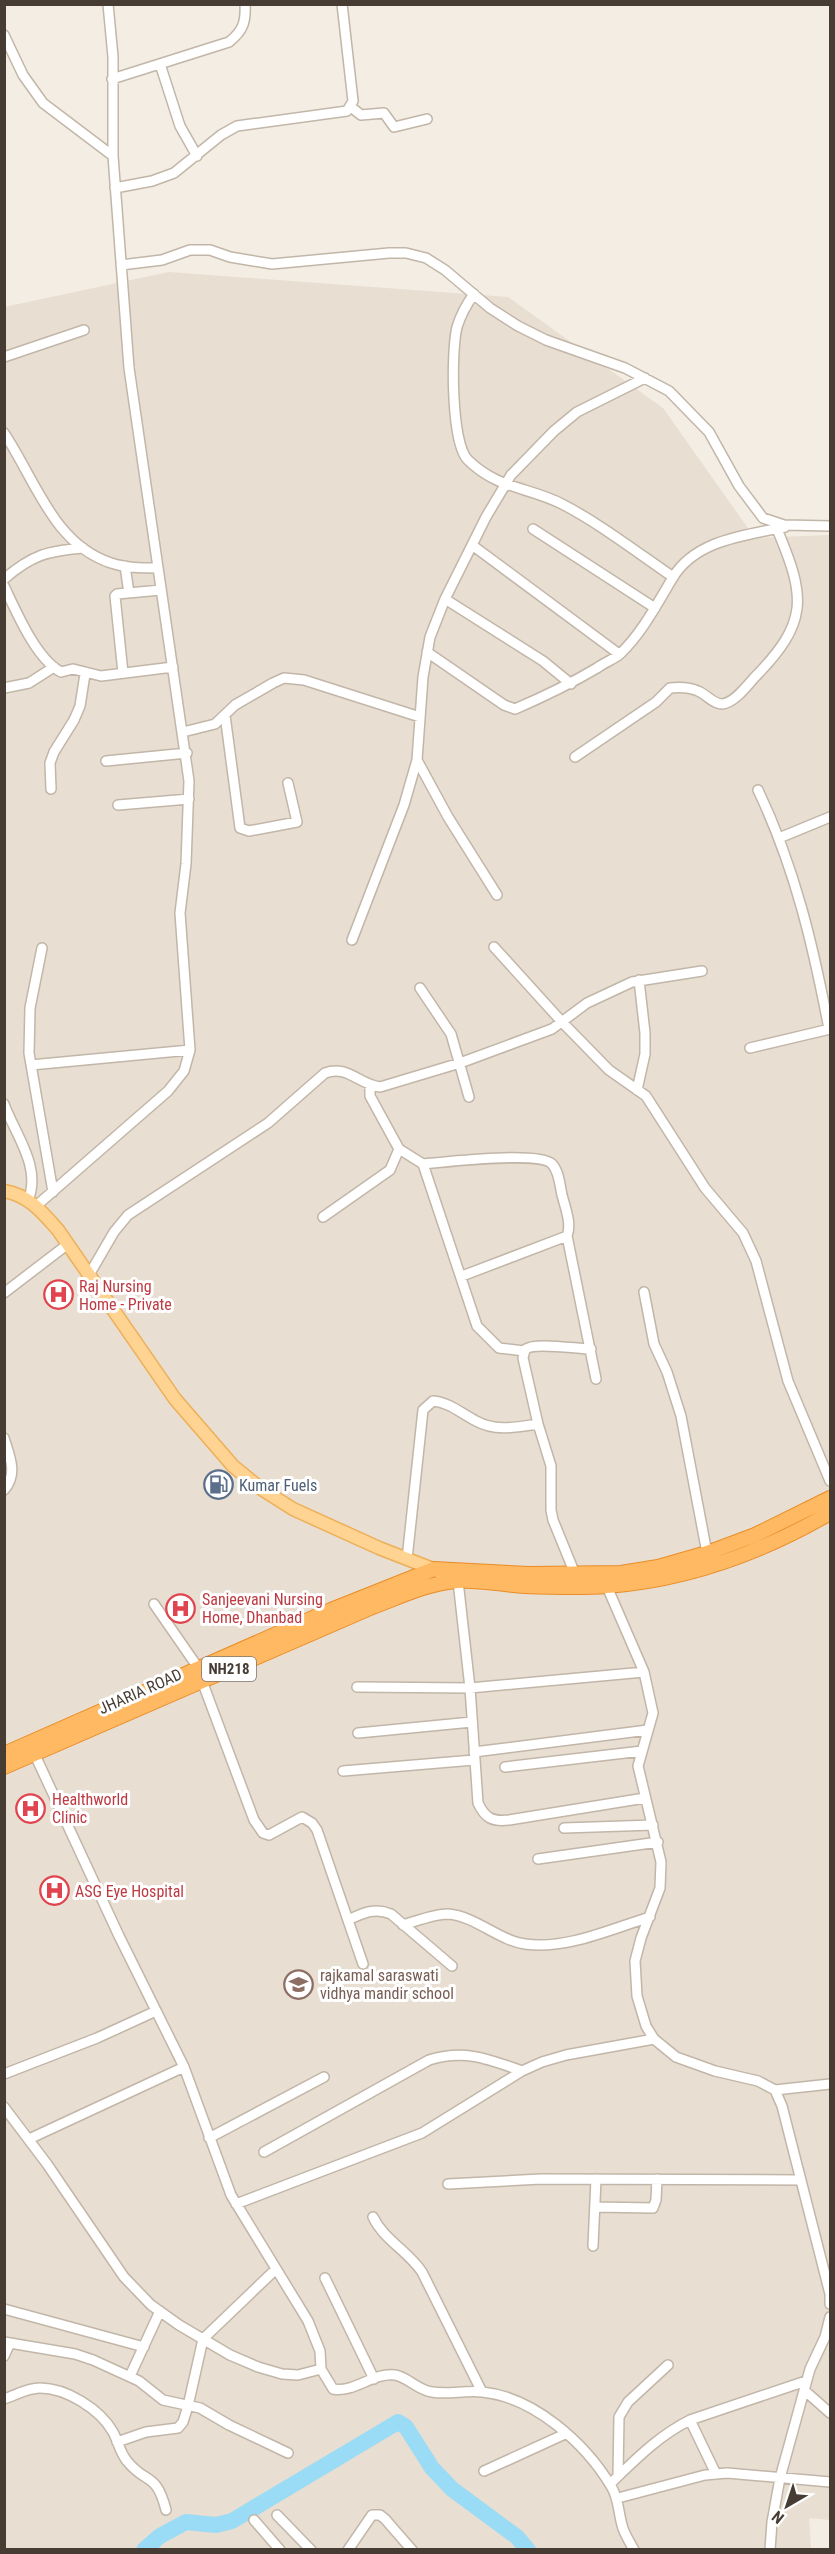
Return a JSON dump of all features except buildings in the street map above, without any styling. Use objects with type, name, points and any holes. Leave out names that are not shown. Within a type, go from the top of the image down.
[{"type":"highway","name":"NH218","points":[[434,1569],[574,1574],[604,1580],[707,1553],[755,1535],[831,1498]]},
{"type":"highway","name":"NH218","points":[[458,1581],[525,1586],[604,1580],[656,1580],[722,1564],[780,1540],[831,1514]]},
{"type":"highway","name":"JHARIA ROAD","points":[[4,1767],[35,1755],[331,1610],[434,1569]]},
{"type":"highway","name":"JHARIA ROAD","points":[[4,1754],[370,1608],[422,1589],[458,1581]]},
{"type":"main road","points":[[4,1191],[32,1203],[68,1244],[175,1400],[233,1466],[260,1488],[293,1509],[458,1581]]},
{"type":"street","points":[[32,1203],[53,1192],[168,1091],[184,1071],[190,1050],[180,913],[189,800],[187,753],[129,368],[113,156],[112,34],[108,4]]},
{"type":"street","points":[[112,79],[230,42],[243,29],[246,19],[245,4]]},
{"type":"street","points":[[115,188],[163,178],[197,156],[221,135],[237,126],[341,114],[351,107],[353,100],[342,4]]},
{"type":"street","points":[[4,35],[23,75],[43,103],[113,156]]},
{"type":"street","points":[[160,64],[180,126],[197,156]]},
{"type":"street","points":[[351,107],[361,115],[384,113],[394,127],[427,119]]},
{"type":"street","points":[[121,265],[162,260],[189,250],[210,250],[230,257],[272,264],[406,254],[426,258],[518,326],[546,340],[625,368],[669,391],[709,432],[739,486],[763,518],[773,523],[831,526]]},
{"type":"street","points":[[474,294],[464,308],[454,344],[453,364],[459,441],[466,459],[504,485],[533,492],[565,505],[673,577]]},
{"type":"street","points":[[4,357],[84,330]]},
{"type":"street","points":[[352,940],[404,805],[417,760],[427,652],[433,628],[445,598],[472,545],[504,485],[526,457],[577,412],[645,378]]},
{"type":"street","points":[[4,433],[45,506],[82,548],[89,554],[112,564],[158,568]]},
{"type":"street","points":[[427,652],[515,710],[571,684],[619,654],[638,634],[673,577],[691,557],[704,549],[738,537],[795,525]]},
{"type":"street","points":[[533,529],[655,608]]},
{"type":"street","points":[[574,757],[656,702],[670,688],[692,689],[715,702],[729,702],[765,667],[793,629],[798,613],[797,583],[777,529]]},
{"type":"street","points":[[472,545],[619,654]]},
{"type":"street","points":[[4,579],[35,556],[52,550],[82,548]]},
{"type":"street","points":[[124,566],[129,593]]},
{"type":"street","points":[[4,586],[28,634],[54,667],[61,672],[73,669],[85,674],[101,676],[173,667]]},
{"type":"street","points":[[123,673],[114,598],[117,594],[161,590]]},
{"type":"street","points":[[445,598],[543,661],[571,684]]},
{"type":"street","points":[[4,688],[29,683],[54,667]]},
{"type":"street","points":[[51,789],[50,763],[58,743],[74,720],[80,706],[85,674]]},
{"type":"street","points":[[183,732],[215,724],[240,702],[273,683],[293,678],[420,717]]},
{"type":"street","points":[[225,715],[240,828],[249,831],[297,822],[288,783]]},
{"type":"street","points":[[106,761],[187,753]]},
{"type":"street","points":[[417,760],[448,817],[497,895]]},
{"type":"street","points":[[750,1048],[830,1029],[803,906],[779,838],[758,790]]},
{"type":"street","points":[[118,805],[189,800]]},
{"type":"street","points":[[779,838],[831,817]]},
{"type":"street","points":[[494,947],[609,1070],[646,1096],[705,1188],[743,1233],[756,1261],[788,1381],[831,1481]]},
{"type":"street","points":[[42,948],[28,1029],[31,1065],[53,1192]]},
{"type":"street","points":[[89,1275],[114,1232],[128,1215],[268,1123],[326,1073],[336,1070],[344,1071],[370,1086],[380,1087],[460,1063],[552,1029],[587,1003],[639,980],[702,972]]},
{"type":"street","points":[[637,1090],[645,1054],[639,980]]},
{"type":"street","points":[[420,988],[450,1034],[469,1097]]},
{"type":"street","points":[[31,1065],[190,1050]]},
{"type":"street","points":[[370,1086],[370,1096],[399,1149],[423,1164],[538,1157],[549,1161],[556,1172],[568,1221],[567,1236],[596,1379]]},
{"type":"street","points":[[4,1104],[31,1167],[32,1203]]},
{"type":"street","points":[[323,1217],[390,1170],[399,1149]]},
{"type":"street","points":[[423,1164],[477,1326],[499,1348],[524,1351]]},
{"type":"street","points":[[462,1276],[567,1236]]},
{"type":"street","points":[[4,1293],[68,1244]]},
{"type":"street","points":[[644,1292],[654,1344],[667,1372],[681,1416],[707,1553]]},
{"type":"street","points":[[574,1574],[553,1520],[551,1466],[538,1424],[523,1358],[524,1351],[529,1347],[591,1350]]},
{"type":"street","points":[[407,1559],[423,1410],[433,1401],[442,1402],[479,1423],[492,1427],[506,1429],[538,1424]]},
{"type":"street","points":[[4,1438],[12,1467],[12,1481],[4,1490]]},
{"type":"street","points":[[604,1580],[644,1672],[653,1713],[638,1766],[661,1862],[660,1887],[635,1961],[641,2010],[646,2026],[654,2039],[676,2057],[694,2065],[758,2081],[775,2090],[831,2084]]},
{"type":"street","points":[[458,1581],[470,1688],[478,1803],[483,1814],[491,1820],[509,1820],[645,1798]]},
{"type":"street","points":[[154,1604],[201,1675],[257,1826],[263,1833],[269,1835],[302,1817],[312,1823],[317,1830],[363,1964]]},
{"type":"street","points":[[357,1687],[470,1688],[644,1672]]},
{"type":"street","points":[[358,1733],[472,1722]]},
{"type":"street","points":[[343,1771],[474,1756],[648,1730]]},
{"type":"street","points":[[506,1767],[642,1751]]},
{"type":"street","points":[[35,1755],[184,2067],[209,2138],[236,2204],[308,2321],[320,2351],[321,2369],[333,2389],[344,2391],[374,2379],[394,2375],[418,2388],[435,2393],[482,2392],[524,2404],[587,2452],[618,2498],[622,2528],[634,2550]]},
{"type":"street","points":[[564,1828],[653,1825]]},
{"type":"street","points":[[538,1859],[658,1842]]},
{"type":"street","points":[[348,1920],[368,1911],[383,1910],[452,1966]]},
{"type":"street","points":[[404,1925],[448,1914],[468,1920],[503,1938],[524,1944],[540,1945],[571,1941],[650,1917]]},
{"type":"street","points":[[4,2074],[96,2038],[156,2011]]},
{"type":"street","points":[[236,2204],[422,2133],[542,2062],[566,2055],[654,2039]]},
{"type":"street","points":[[264,2152],[429,2060],[447,2054],[478,2056],[522,2072]]},
{"type":"street","points":[[29,2139],[184,2067]]},
{"type":"street","points":[[209,2138],[324,2077]]},
{"type":"street","points":[[775,2090],[782,2106],[831,2304]]},
{"type":"street","points":[[4,2107],[29,2139],[124,2277],[160,2311],[230,2355],[282,2374],[298,2375],[321,2369]]},
{"type":"street","points":[[448,2184],[541,2179],[801,2180]]},
{"type":"street","points":[[594,2246],[596,2179]]},
{"type":"street","points":[[595,2207],[653,2208],[656,2200],[657,2179]]},
{"type":"street","points":[[373,2217],[379,2229],[414,2261],[422,2272],[482,2392]]},
{"type":"street","points":[[117,2442],[147,2432],[178,2428],[183,2422],[188,2406],[203,2339],[276,2269]]},
{"type":"street","points":[[325,2278],[374,2379]]},
{"type":"street","points":[[4,2309],[144,2347]]},
{"type":"street","points":[[130,2376],[160,2311]]},
{"type":"street","points":[[770,2550],[772,2522],[780,2478],[805,2386],[831,2317]]},
{"type":"street","points":[[4,2356],[7,2343],[75,2354],[130,2376],[163,2400],[200,2408],[228,2425],[288,2452]]},
{"type":"street","points":[[618,2476],[619,2417],[628,2402],[668,2365]]},
{"type":"street","points":[[805,2386],[831,2413]]},
{"type":"street","points":[[610,2484],[657,2439],[690,2420],[805,2386]]},
{"type":"street","points":[[4,2399],[25,2390],[39,2388],[56,2390],[92,2409],[112,2431],[130,2465],[157,2485],[166,2510]]},
{"type":"street","points":[[690,2420],[716,2474]]},
{"type":"street","points":[[484,2471],[565,2433]]},
{"type":"street","points":[[618,2498],[727,2473],[831,2482]]},
{"type":"street","points":[[277,2515],[311,2550]]},
{"type":"street","points":[[348,2550],[372,2515],[380,2515],[412,2550]]},
{"type":"street","points":[[254,2520],[280,2550]]},
{"type":"shaded area","points":[[169,272],[508,297],[663,408],[755,538],[830,535],[830,2520],[809,2518],[811,2549],[5,2549],[4,307]]},
{"type":"waterway","points":[[144,2550],[160,2536],[186,2522],[216,2525],[232,2521],[398,2422],[406,2427],[432,2468],[452,2489],[517,2537],[528,2550]]},
{"type":"place","name":"Raj Nursing Home - Private","points":[[58,1295]]},
{"type":"place","name":"Kumar Fuels","points":[[218,1485]]},
{"type":"place","name":"Sanjeevani Nursing Home, Dhanbad","points":[[181,1608]]},
{"type":"place","name":"Healthworld Clinic","points":[[31,1808]]},
{"type":"place","name":"ASG Eye Hospital","points":[[54,1891]]},
{"type":"place","name":"rajkamal saraswati vidhya mandir school","points":[[299,1984]]}]
